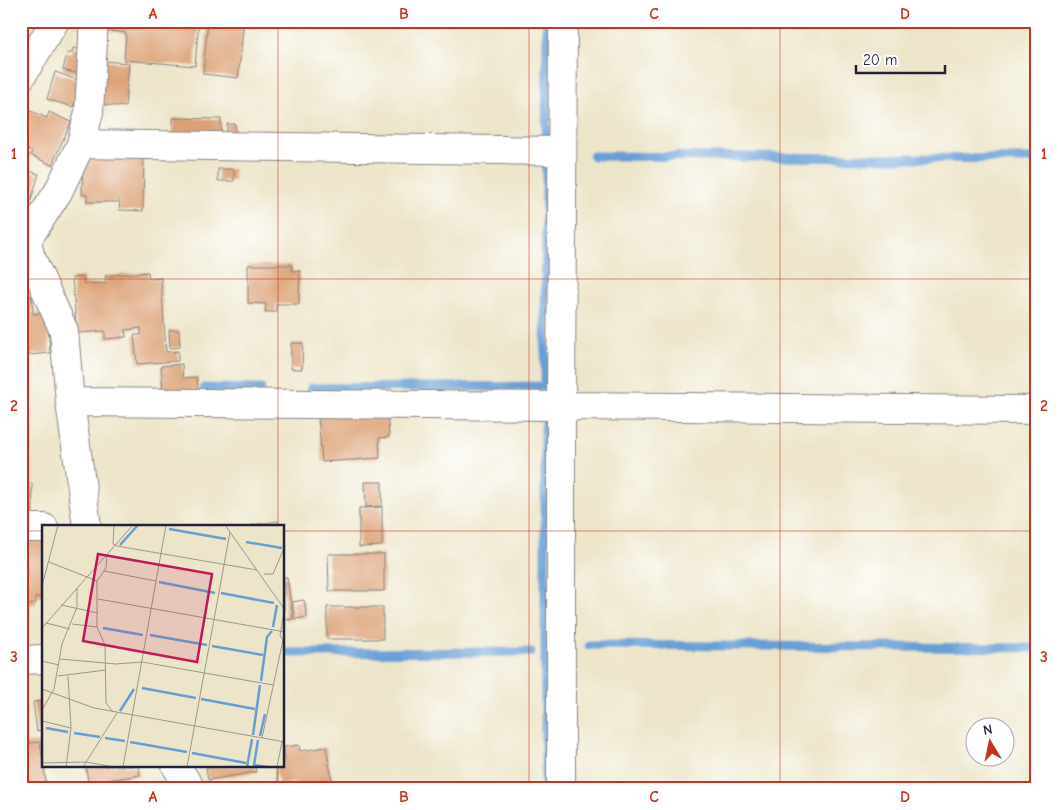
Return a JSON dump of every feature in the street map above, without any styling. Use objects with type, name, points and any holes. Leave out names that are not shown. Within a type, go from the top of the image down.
[{"type":"street","points":[[21,78],[55,21]]},
{"type":"street","points":[[87,525],[70,402],[64,331],[30,255],[24,237],[58,192],[81,144],[89,112],[93,21]]},
{"type":"street","points":[[561,789],[563,21]]},
{"type":"street","points":[[81,144],[562,151]]},
{"type":"street","points":[[70,402],[1037,410]]},
{"type":"street","points":[[21,528],[42,528]]},
{"type":"street","points":[[21,660],[42,659]]},
{"type":"street","points":[[177,768],[191,789]]},
{"type":"building","points":[[110,21],[199,21],[195,66],[124,60],[126,33],[109,31]]},
{"type":"building","points":[[208,21],[244,21],[238,78],[203,74]]},
{"type":"building","points":[[73,48],[86,51],[80,74],[63,70],[67,53],[72,53]]},
{"type":"building","points":[[103,61],[129,63],[125,107],[99,104]]},
{"type":"building","points":[[55,72],[81,81],[73,107],[47,99]]},
{"type":"building","points":[[31,111],[47,118],[49,112],[71,122],[52,165],[30,155],[32,152],[21,147],[21,132]]},
{"type":"building","points":[[173,118],[221,119],[221,139],[173,138]]},
{"type":"building","points":[[227,124],[235,124],[235,138],[227,138]]},
{"type":"building","points":[[83,153],[144,154],[143,211],[119,210],[120,202],[87,202],[87,195],[82,194]]},
{"type":"building","points":[[21,169],[39,174],[28,210],[21,207]]},
{"type":"building","points":[[218,169],[234,169],[234,181],[218,181]]},
{"type":"building","points":[[248,265],[292,265],[292,271],[300,271],[299,304],[276,304],[276,312],[265,312],[266,304],[248,303]]},
{"type":"building","points":[[148,272],[149,279],[161,278],[166,352],[178,351],[178,361],[137,364],[134,335],[141,335],[141,328],[125,330],[126,337],[105,339],[105,331],[77,333],[72,278],[83,277],[84,284],[106,283],[105,276]]},
{"type":"building","points":[[32,296],[33,314],[47,313],[50,353],[28,355],[27,343],[21,343],[21,297]]},
{"type":"building","points":[[169,330],[179,330],[180,347],[170,348]]},
{"type":"building","points":[[291,343],[303,343],[302,369],[291,369]]},
{"type":"building","points":[[182,364],[183,378],[197,377],[198,390],[163,392],[161,366]]},
{"type":"building","points":[[387,410],[389,437],[379,438],[380,458],[322,462],[318,415]]},
{"type":"building","points":[[365,482],[382,482],[382,506],[366,507]]},
{"type":"building","points":[[21,483],[32,483],[33,512],[21,513]]},
{"type":"building","points":[[382,507],[382,546],[359,547],[359,508]]},
{"type":"building","points":[[278,521],[279,525],[252,525]]},
{"type":"building","points":[[42,541],[42,597],[35,597],[36,604],[21,605],[21,542]]},
{"type":"building","points":[[328,554],[384,554],[384,591],[329,591]]},
{"type":"building","points":[[285,577],[287,577],[293,619],[285,620]]},
{"type":"building","points":[[304,600],[307,617],[295,619],[292,602]]},
{"type":"building","points":[[327,607],[383,607],[383,639],[327,639]]},
{"type":"building","points":[[42,701],[42,730],[37,731],[33,702]]},
{"type":"building","points":[[40,742],[42,768],[44,768],[47,789],[21,789],[21,744]]},
{"type":"building","points":[[299,745],[300,751],[326,747],[333,785],[309,789],[295,789],[294,783],[279,786],[275,768],[285,768],[285,747]]},
{"type":"building","points":[[86,768],[138,768],[140,775],[88,783]]},
{"type":"building","points":[[206,768],[255,768],[256,772],[208,780]]},
{"type":"building","points":[[115,783],[115,789],[90,789],[90,787]]},
{"type":"waterway","points":[[546,145],[547,21]]},
{"type":"waterway","points":[[593,156],[1037,159]]},
{"type":"waterway","points":[[311,388],[545,386],[546,161]]},
{"type":"waterway","points":[[204,388],[261,389]]},
{"type":"waterway","points":[[545,423],[545,789]]},
{"type":"waterway","points":[[589,645],[1037,648]]},
{"type":"waterway","points":[[285,653],[531,652]]}]
